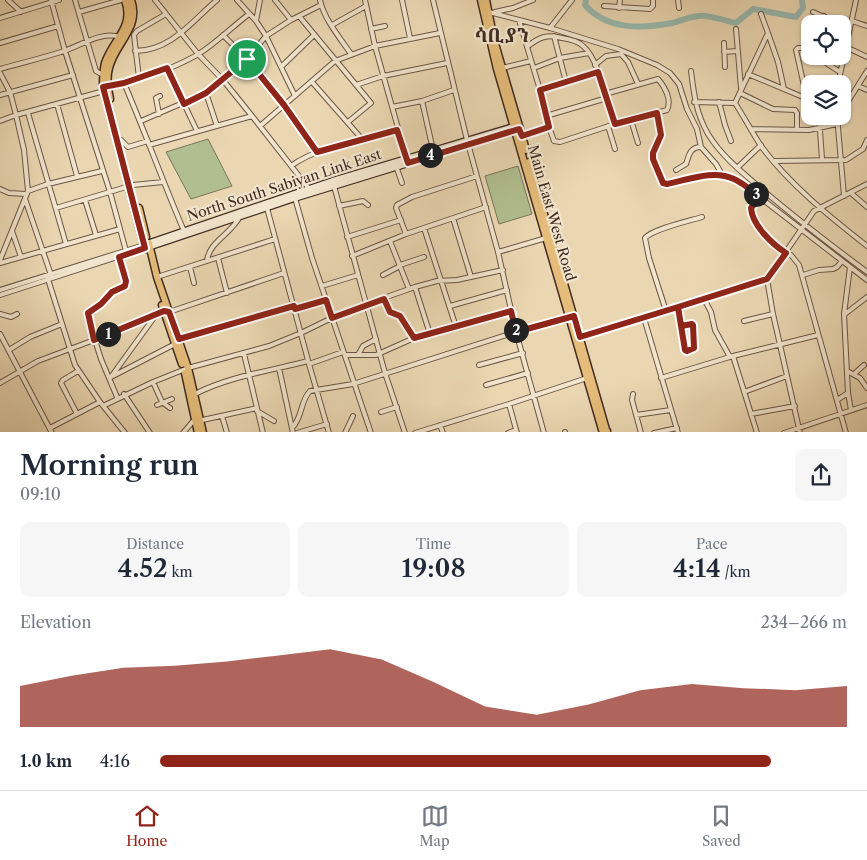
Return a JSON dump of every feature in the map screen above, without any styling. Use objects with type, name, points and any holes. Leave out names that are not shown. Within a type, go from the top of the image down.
[{"type":"main road","points":[[126,0],[128,19],[106,63],[103,75],[147,246],[157,277],[164,312]]},
{"type":"main road","points":[[131,0],[134,11],[133,22],[108,69],[105,88],[121,140],[131,186]]},
{"type":"main road","name":"Main East West Road","points":[[481,0],[549,242],[606,432]]},
{"type":"main road","name":"Main East West Road","points":[[486,0],[491,12],[500,69]]},
{"type":"main road","name":"North South Sabiyan Link East","points":[[147,246],[240,216],[253,210],[267,208],[311,191],[334,186],[396,166],[433,150],[518,129]]},
{"type":"main road","name":"North South Sabiyan Link East","points":[[147,246],[184,231],[467,142]]},
{"type":"main road","points":[[147,246],[152,277],[195,394],[198,432]]},
{"type":"main road","points":[[186,369],[197,420],[203,432]]},
{"type":"street","points":[[8,0],[21,12]]},
{"type":"street","points":[[0,18],[59,0]]},
{"type":"street","points":[[75,0],[96,71],[103,75]]},
{"type":"street","points":[[79,12],[121,0]]},
{"type":"street","points":[[155,0],[198,54],[223,80],[311,191]]},
{"type":"street","points":[[135,51],[154,49],[170,42],[217,0]]},
{"type":"street","points":[[237,0],[256,21],[266,36],[295,96]]},
{"type":"street","points":[[256,21],[260,0]]},
{"type":"street","points":[[276,0],[291,20]]},
{"type":"street","points":[[320,0],[332,25],[351,54]]},
{"type":"street","points":[[365,0],[375,46],[407,161]]},
{"type":"street","points":[[402,0],[410,38]]},
{"type":"street","points":[[433,0],[467,142],[503,270],[516,332],[544,432]]},
{"type":"street","points":[[491,12],[515,7],[533,0]]},
{"type":"street","points":[[550,28],[572,0]]},
{"type":"street","points":[[619,8],[620,0]]},
{"type":"street","points":[[604,6],[650,9],[653,6],[653,0]]},
{"type":"street","points":[[678,0],[679,8]]},
{"type":"street","points":[[851,25],[856,0]]},
{"type":"street","points":[[52,1],[65,51],[110,192],[126,251]]},
{"type":"street","points":[[141,122],[206,93],[247,59],[266,36],[291,20],[321,5]]},
{"type":"street","points":[[332,25],[366,6]]},
{"type":"street","points":[[491,12],[618,49],[657,65],[670,74],[679,84],[687,109],[697,129],[701,147],[716,164],[723,176]]},
{"type":"street","points":[[813,12],[821,15]]},
{"type":"street","points":[[139,78],[134,40],[137,31],[166,14]]},
{"type":"street","points":[[0,122],[16,115],[81,97],[167,68],[198,54],[249,14]]},
{"type":"street","points":[[761,14],[778,62],[784,88]]},
{"type":"street","points":[[299,16],[371,103],[348,122]]},
{"type":"street","points":[[519,20],[534,68],[540,90],[546,116],[552,139],[557,142],[667,110],[669,106],[667,94],[658,79],[638,84],[546,116]]},
{"type":"street","points":[[852,21],[867,26]]},
{"type":"street","points":[[0,43],[58,26]]},
{"type":"street","points":[[371,29],[385,26]]},
{"type":"street","points":[[736,29],[740,92]]},
{"type":"street","points":[[260,126],[335,61],[375,46],[440,33]]},
{"type":"street","points":[[735,103],[768,33]]},
{"type":"street","points":[[281,67],[314,34]]},
{"type":"street","points":[[0,69],[65,51],[88,41],[111,35],[120,37]]},
{"type":"street","points":[[223,35],[247,59],[284,105],[317,152]]},
{"type":"street","points":[[527,47],[542,36],[554,36],[579,43],[589,52],[595,65],[615,124]]},
{"type":"street","points":[[554,36],[566,82]]},
{"type":"street","points":[[724,43],[725,68]]},
{"type":"street","points":[[801,48],[796,50],[802,75]]},
{"type":"street","points":[[851,49],[867,57]]},
{"type":"street","points":[[724,52],[737,51]]},
{"type":"street","points":[[534,68],[560,58],[589,52]]},
{"type":"street","points":[[595,65],[606,56],[621,54],[628,62],[638,84]]},
{"type":"street","points":[[500,69],[532,61]]},
{"type":"street","points":[[356,85],[383,76],[447,63]]},
{"type":"street","points":[[829,65],[840,72]]},
{"type":"street","points":[[840,75],[842,65]]},
{"type":"street","points":[[167,68],[197,131]]},
{"type":"street","points":[[691,71],[694,102],[709,135],[737,168],[802,227],[867,280]]},
{"type":"street","points":[[540,90],[598,72]]},
{"type":"street","points":[[851,97],[867,72]]},
{"type":"street","points":[[0,73],[10,92],[16,115],[24,150],[26,195],[70,349],[78,371],[101,404],[125,432]]},
{"type":"street","points":[[748,74],[801,96]]},
{"type":"street","points":[[0,95],[74,75]]},
{"type":"street","points":[[312,82],[362,139]]},
{"type":"street","points":[[124,83],[184,231]]},
{"type":"street","points":[[858,86],[867,90]]},
{"type":"street","points":[[392,107],[422,101],[454,90]]},
{"type":"street","points":[[740,92],[773,109],[795,110],[797,113],[797,130]]},
{"type":"street","points":[[206,93],[216,126]]},
{"type":"street","points":[[159,114],[156,98],[160,96]]},
{"type":"street","points":[[422,101],[433,150]]},
{"type":"street","points":[[694,102],[735,103]]},
{"type":"street","points":[[720,102],[731,141]]},
{"type":"street","points":[[735,103],[761,145],[774,161],[819,208],[867,246]]},
{"type":"street","points":[[57,104],[77,176]]},
{"type":"street","points":[[28,112],[66,244]]},
{"type":"street","points":[[657,113],[661,135],[653,153],[653,159],[663,183],[667,184],[708,175],[723,176],[740,182],[867,272]]},
{"type":"street","points":[[121,140],[128,147],[252,116]]},
{"type":"street","points":[[631,120],[638,143]]},
{"type":"street","points":[[820,125],[822,159]]},
{"type":"street","points":[[751,129],[797,130],[820,128],[826,125]]},
{"type":"street","points":[[837,125],[844,196]]},
{"type":"street","points":[[608,126],[615,149]]},
{"type":"street","points":[[518,129],[549,127]]},
{"type":"street","points":[[291,166],[317,152],[397,130]]},
{"type":"street","points":[[774,161],[846,160],[865,150],[867,140]]},
{"type":"street","points":[[737,168],[761,145]]},
{"type":"street","points":[[676,170],[686,164],[689,153],[692,150],[701,147]]},
{"type":"street","points":[[396,166],[402,183]]},
{"type":"street","points":[[0,189],[9,193],[26,195],[48,184],[102,171]]},
{"type":"street","points":[[406,234],[396,206],[420,194],[477,176]]},
{"type":"street","points":[[56,208],[131,186],[163,182]]},
{"type":"street","points":[[578,338],[767,279],[810,215],[819,208],[867,184]]},
{"type":"street","points":[[334,186],[352,256],[368,304],[385,373],[405,432]]},
{"type":"street","points":[[852,192],[867,207]]},
{"type":"street","points":[[0,261],[26,195]]},
{"type":"street","points":[[760,197],[751,208],[755,222],[777,247],[796,260],[803,275],[846,432]]},
{"type":"street","points":[[295,198],[326,300],[371,432]]},
{"type":"street","points":[[85,200],[96,236]]},
{"type":"street","points":[[340,206],[363,201],[368,205]]},
{"type":"street","points":[[352,256],[406,234],[486,207]]},
{"type":"street","points":[[267,208],[302,333],[308,363],[329,432]]},
{"type":"street","points":[[207,261],[212,247],[233,228],[240,216]]},
{"type":"street","points":[[666,311],[649,258],[645,238],[666,228],[702,217]]},
{"type":"street","points":[[453,218],[471,277]]},
{"type":"street","points":[[347,237],[401,220]]},
{"type":"street","points":[[424,228],[456,327]]},
{"type":"street","points":[[0,261],[21,257],[120,229]]},
{"type":"street","points":[[12,231],[21,257]]},
{"type":"street","points":[[157,277],[275,239]]},
{"type":"street","points":[[390,241],[409,290]]},
{"type":"street","points":[[498,252],[549,242]]},
{"type":"street","name":"North South Sabiyan Link East","points":[[0,295],[126,251],[147,246]]},
{"type":"street","name":"North South Sabiyan Link East","points":[[0,290],[119,257],[147,246]]},
{"type":"street","points":[[117,397],[94,340],[88,313],[101,304],[112,292],[126,285],[119,257]]},
{"type":"street","points":[[383,275],[424,257]]},
{"type":"street","points":[[218,258],[227,293]]},
{"type":"street","points":[[803,275],[819,270],[833,269],[842,261]]},
{"type":"street","points":[[190,266],[194,283]]},
{"type":"street","points":[[850,267],[844,314],[848,393],[852,410]]},
{"type":"street","points":[[0,334],[51,430],[77,414],[186,369],[244,354],[302,333],[332,318],[415,287],[503,270]]},
{"type":"street","points":[[0,383],[20,370],[164,312],[284,273]]},
{"type":"street","points":[[322,286],[358,275]]},
{"type":"street","points":[[767,279],[773,314],[800,432]]},
{"type":"street","points":[[415,287],[430,334]]},
{"type":"street","points":[[450,306],[507,290]]},
{"type":"street","points":[[844,314],[867,297]]},
{"type":"street","points":[[384,299],[390,312],[400,316],[414,338]]},
{"type":"street","points":[[704,299],[711,312],[715,330],[731,357],[756,432]]},
{"type":"street","points":[[110,378],[177,341],[294,307],[326,300]]},
{"type":"street","points":[[678,307],[681,326],[686,351],[694,349],[693,325],[681,326]]},
{"type":"street","points":[[195,394],[217,384],[248,375],[344,354],[369,356],[381,354],[414,338],[511,311]]},
{"type":"street","points":[[110,378],[164,312]]},
{"type":"street","points":[[0,314],[11,316],[17,314]]},
{"type":"street","points":[[744,321],[773,314]]},
{"type":"street","points":[[292,430],[300,417],[307,394],[310,391],[354,384],[571,316]]},
{"type":"street","points":[[644,318],[678,430],[654,432]]},
{"type":"street","points":[[9,350],[30,337],[62,324]]},
{"type":"street","points":[[661,378],[731,357],[818,335]]},
{"type":"street","points":[[358,355],[363,346],[376,339]]},
{"type":"street","points":[[479,365],[522,353]]},
{"type":"street","points":[[244,354],[263,432]]},
{"type":"street","points":[[854,374],[864,365]]},
{"type":"street","points":[[279,368],[292,430]]},
{"type":"street","points":[[77,414],[61,383],[78,371]]},
{"type":"street","points":[[847,371],[854,374],[867,388]]},
{"type":"street","points":[[486,385],[528,373]]},
{"type":"street","points":[[744,392],[788,376]]},
{"type":"street","points":[[415,432],[509,404],[589,377]]},
{"type":"street","points":[[153,382],[160,403],[170,408]]},
{"type":"street","points":[[837,400],[848,393]]},
{"type":"street","points":[[124,394],[150,432]]},
{"type":"street","points":[[633,394],[632,400],[642,432]]},
{"type":"street","points":[[160,403],[172,399]]},
{"type":"street","points":[[508,432],[516,431],[509,404]]},
{"type":"street","points":[[784,432],[867,405]]},
{"type":"street","points":[[751,414],[795,406]]},
{"type":"street","points":[[381,412],[397,407]]},
{"type":"street","points":[[184,432],[197,420],[257,410],[274,421]]},
{"type":"street","points":[[636,415],[671,410]]},
{"type":"street","points":[[222,416],[227,432]]},
{"type":"street","points":[[345,432],[353,416]]},
{"type":"street","points":[[297,432],[327,424]]},
{"type":"street","points":[[440,425],[443,432]]},
{"type":"green space","points":[[208,139],[232,186],[191,199],[166,152]]},
{"type":"green space","points":[[518,166],[532,214],[499,224],[485,176]]},
{"type":"waterway","points":[[586,0],[585,5],[604,19],[625,26],[637,27],[672,23],[691,17],[702,16],[736,23],[753,9],[796,17],[803,8],[802,0]]},
{"type":"district","name":"ሳቢያን","points":[[502,35]]},
{"type":"route","points":[[247,59],[218,85],[184,104],[167,68],[124,83],[103,87],[145,248],[119,257],[126,281],[125,286],[109,294],[101,304],[88,313],[94,340],[164,311],[169,312],[179,339],[294,306],[295,309],[326,300],[332,318],[344,312],[384,299],[390,312],[400,316],[414,338],[511,311],[516,332],[574,316],[580,337],[678,307],[681,326],[692,324],[693,325],[694,349],[687,351],[685,350],[678,307],[767,279],[786,253],[777,247],[755,222],[751,208],[760,197],[740,182],[723,176],[708,175],[667,184],[663,183],[653,159],[653,153],[661,135],[657,113],[615,124],[598,72],[540,90],[549,127],[522,136],[519,129],[408,163],[397,130],[317,152],[284,105],[247,59]]}]
